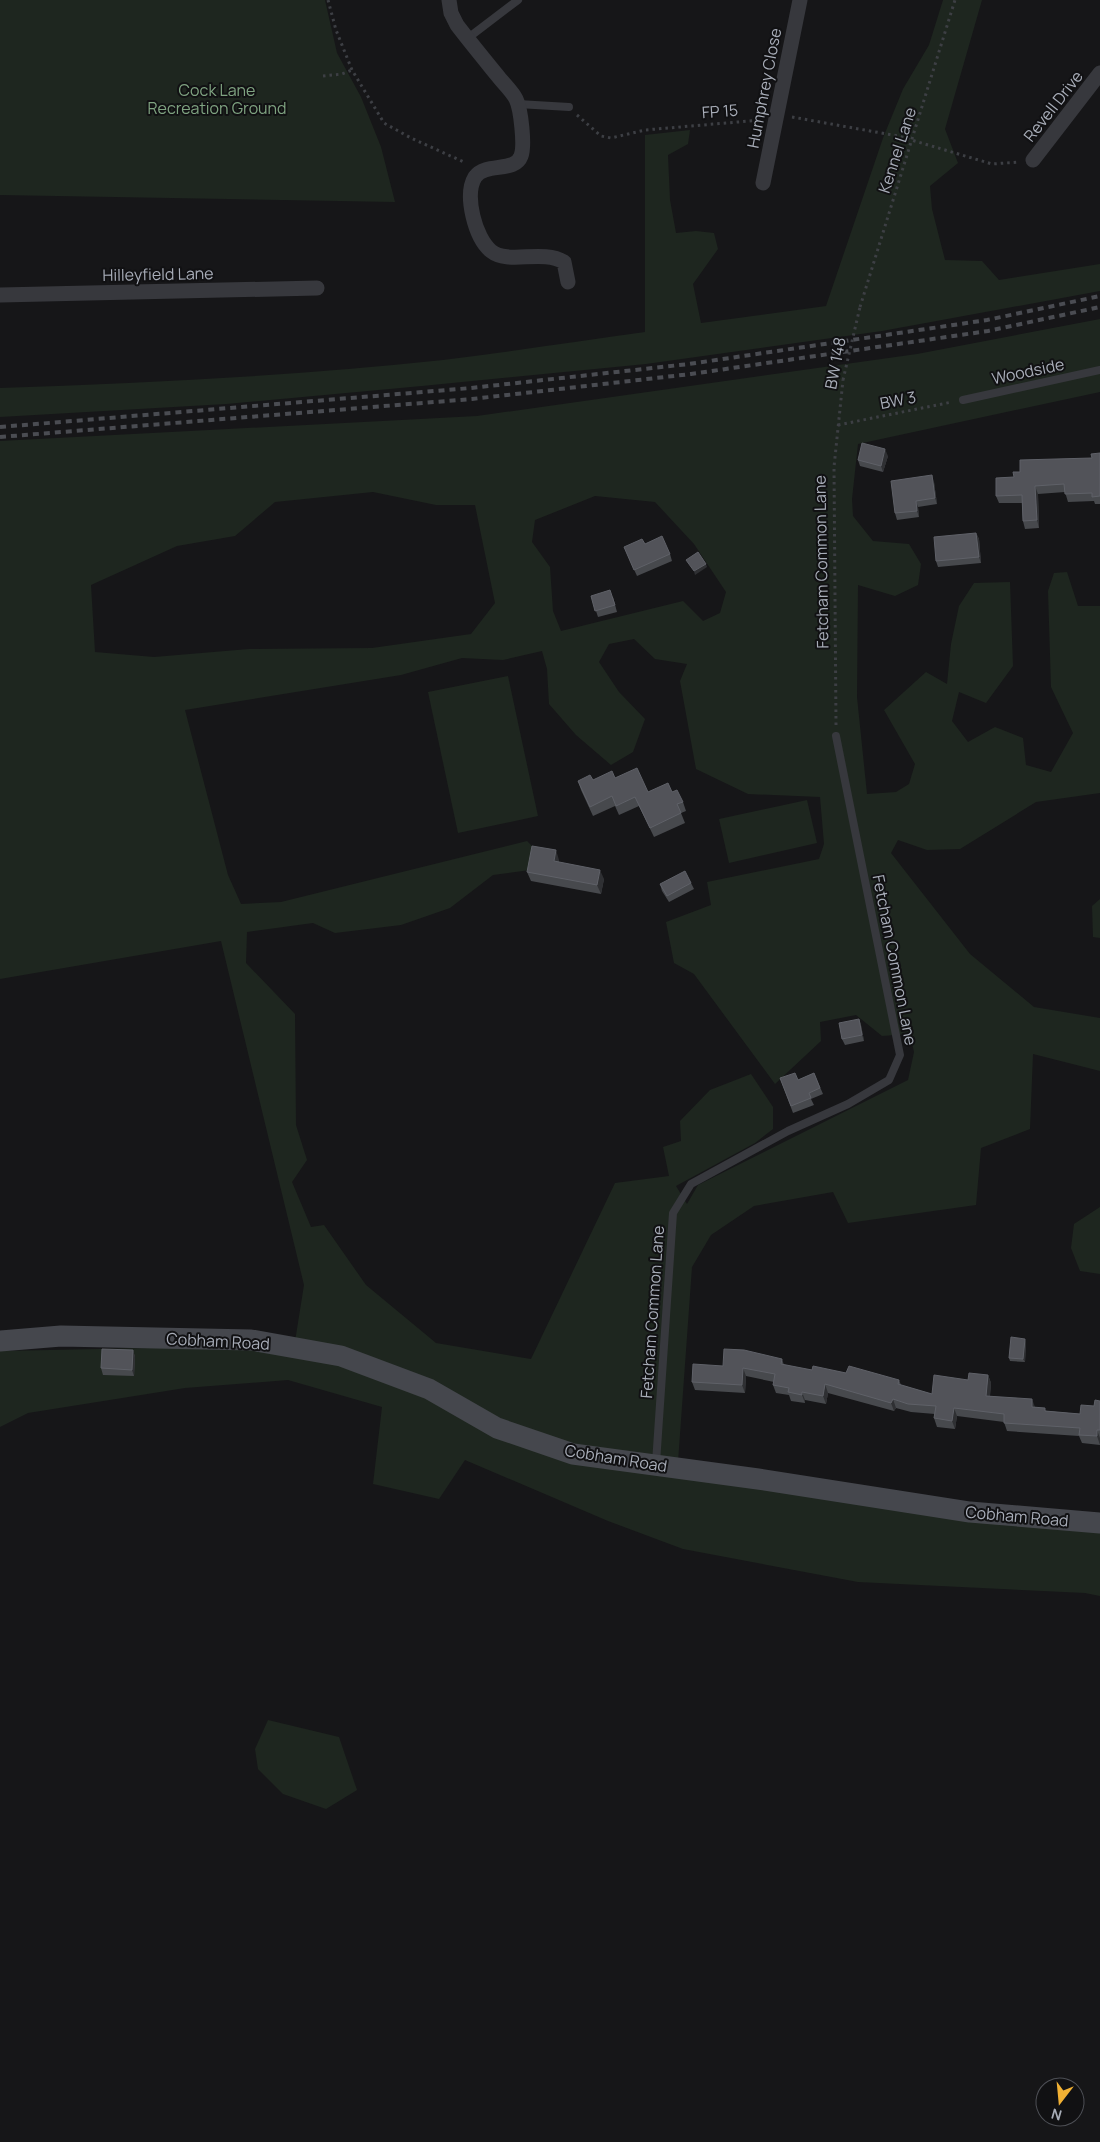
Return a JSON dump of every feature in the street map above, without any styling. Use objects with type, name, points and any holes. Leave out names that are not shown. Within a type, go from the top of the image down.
[{"type":"street","points":[[449,0],[454,19],[518,104],[523,146],[521,157],[513,164],[485,170],[476,176],[472,186],[471,204],[474,222],[483,244],[492,253],[505,256],[541,255],[556,258],[564,262],[568,282]]},
{"type":"street","name":"Humphrey Close","points":[[763,183],[800,0]]},
{"type":"street","name":"Revell Drive","points":[[1033,160],[1100,73]]},
{"type":"street","name":"Hilleyfield Lane","points":[[0,295],[317,288]]},
{"type":"street","name":"Cobham Road","points":[[0,1340],[61,1336],[251,1340],[341,1356],[429,1389],[497,1428],[573,1454],[758,1478],[970,1512],[1100,1523]]},
{"type":"lane","points":[[468,38],[518,0]]},
{"type":"lane","points":[[518,104],[569,107]]},
{"type":"lane","name":"Woodside","points":[[963,400],[1100,370]]},
{"type":"lane","name":"Fetcham Common Lane","points":[[656,1465],[673,1213],[691,1184],[788,1131],[848,1104],[889,1080],[900,1055],[836,736]]},
{"type":"path","points":[[328,0],[336,30],[352,70],[384,123],[458,161],[485,170]]},
{"type":"path","name":"Kennel Lane","points":[[860,307],[955,0]]},
{"type":"path","points":[[323,76],[342,74],[352,70]]},
{"type":"path","name":"FP 15","points":[[569,107],[601,136],[611,138],[645,130],[777,117],[795,118],[898,136],[992,164],[1005,165],[1033,160]]},
{"type":"path","name":"BW 148","points":[[838,425],[843,380],[860,307]]},
{"type":"path","name":"BW 3","points":[[838,425],[963,400]]},
{"type":"path","name":"Fetcham Common Lane","points":[[836,736],[834,467],[838,425]]},
{"type":"green space","name":"Cock Lane Recreation Ground","points":[[0,0],[325,0],[337,53],[361,97],[381,147],[395,202],[0,195]]},
{"type":"green space","points":[[943,0],[982,0],[945,129],[958,163],[930,186],[932,209],[945,260],[982,261],[999,280],[1100,264],[1100,291],[882,331],[646,364],[226,404],[0,417],[0,388],[277,375],[388,366],[493,354],[645,332],[645,135],[690,130],[688,144],[668,155],[670,200],[676,233],[696,231],[714,233],[718,249],[693,284],[701,323],[826,306],[883,138],[903,89],[929,45]]},
{"type":"green space","points":[[1100,319],[1100,392],[858,444],[852,499],[853,516],[873,541],[909,544],[921,564],[918,585],[895,596],[858,585],[857,697],[867,794],[896,792],[909,784],[915,764],[884,710],[926,672],[947,684],[951,644],[959,606],[974,583],[1010,582],[1013,666],[986,703],[959,692],[952,721],[968,742],[995,727],[1023,738],[1026,765],[1051,772],[1073,733],[1051,687],[1048,591],[1054,573],[1067,572],[1078,606],[1100,606],[1100,793],[1036,802],[960,849],[927,850],[898,840],[891,853],[970,954],[1034,1007],[1100,1018],[1100,1071],[1033,1054],[1030,1129],[981,1148],[976,1205],[848,1223],[833,1192],[754,1206],[711,1235],[692,1267],[677,1476],[1100,1531],[1100,1596],[1085,1593],[858,1582],[683,1549],[608,1521],[465,1460],[439,1499],[373,1484],[382,1407],[288,1380],[185,1388],[28,1413],[0,1427],[0,1351],[248,1346],[293,1354],[304,1285],[221,941],[0,979],[0,441],[477,416],[917,354]],"holes":[[[373,492],[436,505],[475,505],[495,603],[471,634],[372,648],[249,649],[154,657],[95,652],[91,585],[177,546],[235,536],[275,502]],[[595,496],[655,502],[694,544],[726,592],[720,613],[703,621],[683,601],[561,631],[553,611],[550,567],[532,542],[535,520]],[[634,639],[655,659],[687,664],[680,681],[696,769],[748,794],[820,797],[824,844],[819,859],[707,882],[711,905],[666,922],[674,963],[694,974],[775,1084],[821,1041],[820,1022],[856,1015],[882,1036],[910,1034],[914,1052],[908,1080],[698,1185],[687,1204],[676,1186],[755,1143],[773,1129],[773,1107],[751,1074],[710,1090],[680,1121],[681,1141],[663,1147],[669,1176],[615,1183],[531,1359],[436,1343],[366,1285],[324,1225],[311,1227],[292,1182],[307,1160],[296,1125],[295,1014],[246,963],[247,932],[313,923],[335,933],[401,925],[450,908],[493,875],[530,870],[534,848],[527,841],[281,902],[241,904],[228,875],[185,710],[401,675],[462,658],[503,660],[542,651],[547,669],[549,704],[576,735],[611,765],[633,752],[645,719],[619,692],[599,662],[609,644]]]},
{"type":"green space","points":[[508,676],[538,816],[458,833],[428,692]]},
{"type":"green space","points":[[807,800],[817,843],[729,863],[719,819]]},
{"type":"green space","points":[[1100,899],[1100,938],[1093,937],[1092,906]]},
{"type":"green space","points":[[1100,1207],[1100,1274],[1080,1271],[1071,1248],[1074,1224]]},
{"type":"green space","points":[[268,1720],[339,1737],[357,1790],[326,1809],[283,1794],[258,1769],[255,1749]]},
{"type":"building","points":[[862,443],[885,449],[881,466],[858,460]]},
{"type":"building","points":[[1100,453],[1100,496],[1092,497],[1092,493],[1065,494],[1064,484],[1035,486],[1037,520],[1023,521],[1022,495],[996,496],[996,478],[1014,477],[1013,472],[1020,472],[1020,460],[1092,458],[1091,454]]},
{"type":"building","points":[[932,475],[935,498],[916,501],[917,511],[895,513],[891,481]]},
{"type":"building","points":[[976,533],[979,557],[936,561],[934,537]]},
{"type":"building","points":[[662,536],[670,554],[634,570],[624,547],[642,539],[645,544]]},
{"type":"building","points":[[698,552],[706,564],[694,571],[686,560]]},
{"type":"building","points":[[610,590],[615,605],[595,611],[591,596]]},
{"type":"building","points":[[637,768],[648,792],[668,783],[672,792],[677,790],[683,802],[677,804],[681,813],[650,828],[635,797],[616,806],[612,796],[590,807],[578,781],[590,775],[593,780],[612,771],[615,778]]},
{"type":"building","points":[[532,846],[556,850],[554,861],[600,870],[597,885],[527,872]]},
{"type":"building","points":[[685,871],[691,883],[667,896],[660,884]]},
{"type":"building","points":[[859,1019],[862,1035],[842,1039],[839,1023]]},
{"type":"building","points":[[795,1073],[798,1080],[814,1073],[820,1088],[809,1093],[811,1098],[791,1106],[780,1078]]},
{"type":"building","points":[[1011,1337],[1025,1339],[1023,1359],[1009,1358]]},
{"type":"building","points":[[102,1349],[133,1350],[132,1370],[101,1368]]},
{"type":"building","points":[[724,1349],[744,1350],[782,1359],[781,1364],[812,1370],[813,1366],[846,1373],[849,1366],[899,1380],[898,1384],[932,1394],[934,1375],[968,1380],[969,1373],[988,1375],[986,1396],[1032,1399],[1032,1407],[1045,1408],[1045,1411],[1080,1414],[1081,1405],[1094,1406],[1095,1400],[1100,1401],[1100,1430],[1097,1430],[1097,1436],[1079,1435],[1080,1428],[1004,1423],[1004,1414],[954,1408],[952,1421],[934,1418],[936,1406],[908,1404],[893,1399],[891,1403],[825,1384],[823,1396],[802,1392],[802,1395],[788,1392],[789,1388],[773,1385],[775,1374],[743,1368],[742,1385],[692,1382],[693,1364],[723,1366]]},
{"type":"railway","points":[[0,427],[471,388],[689,364],[987,320],[1100,296]]},
{"type":"railway","points":[[0,437],[472,399],[691,374],[988,331],[1100,307]]}]
